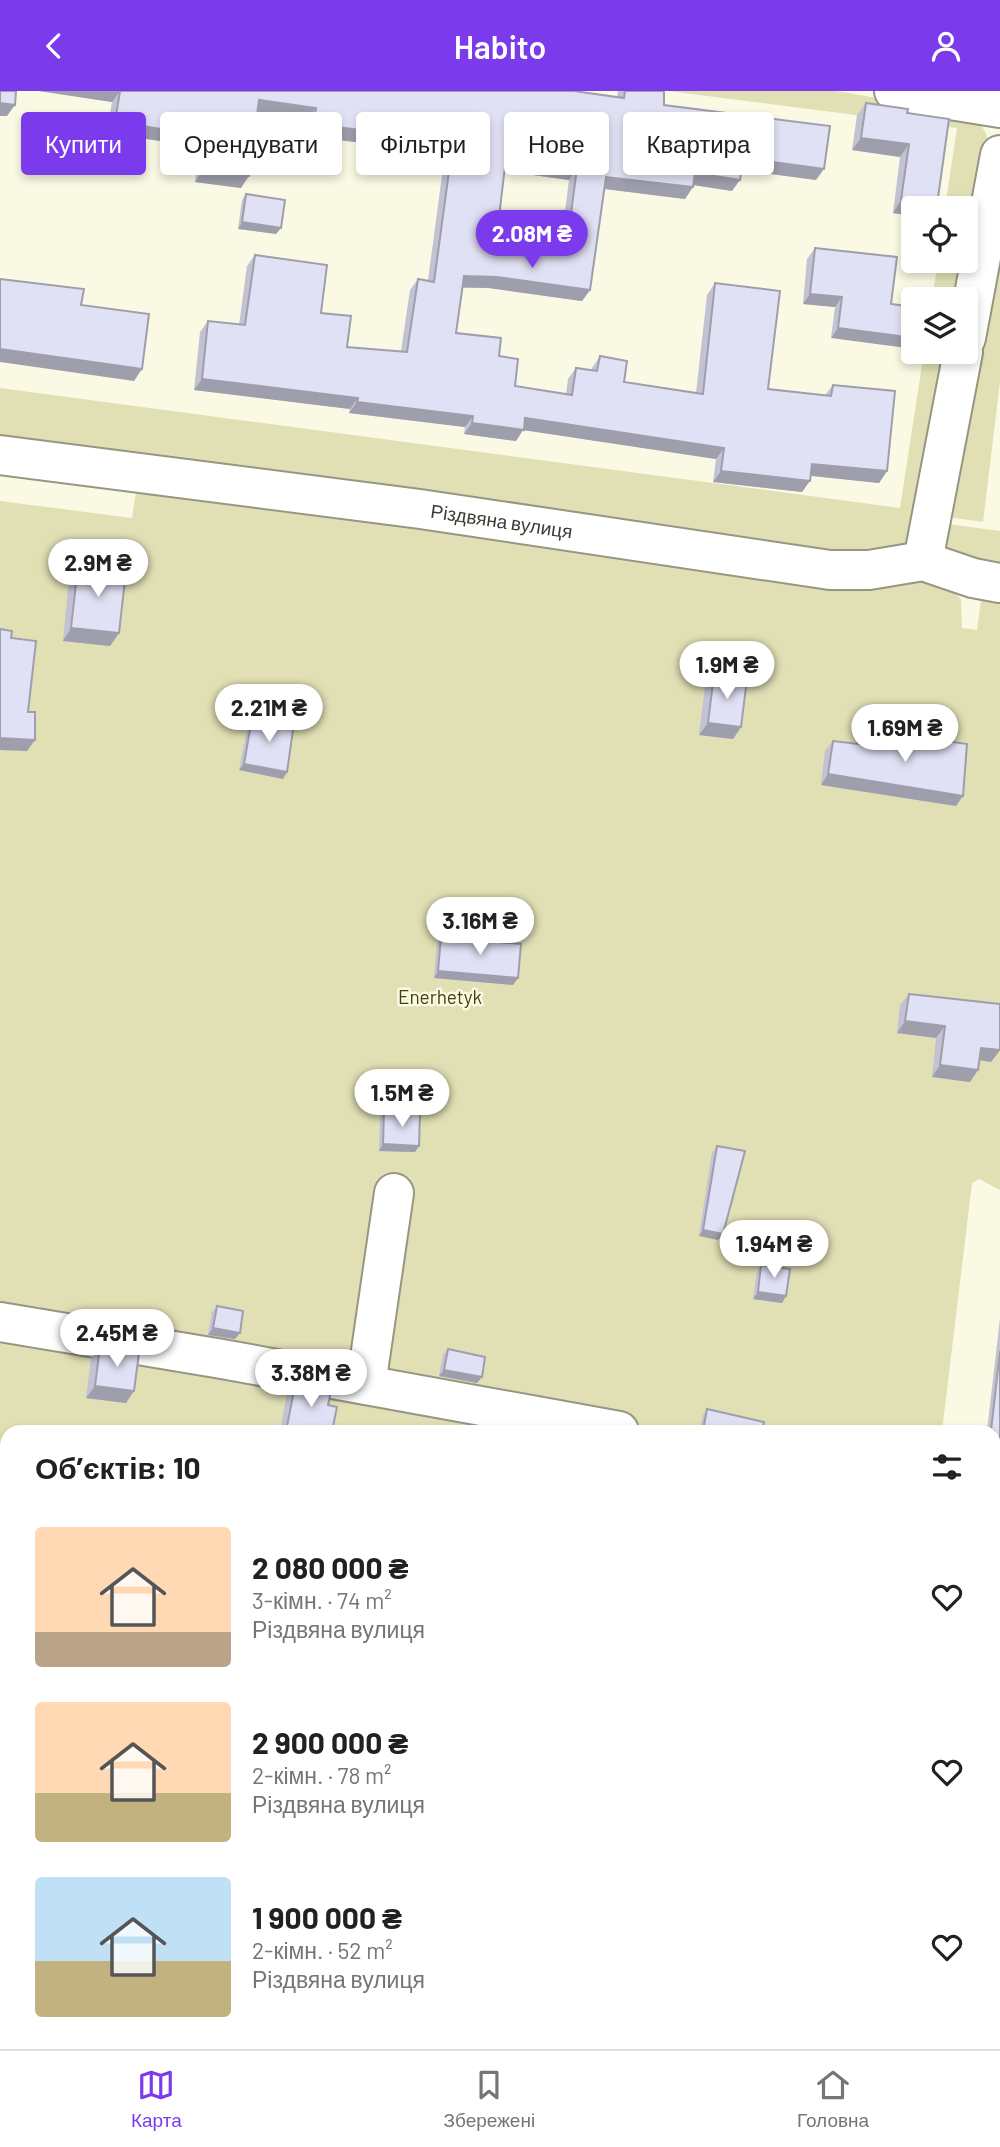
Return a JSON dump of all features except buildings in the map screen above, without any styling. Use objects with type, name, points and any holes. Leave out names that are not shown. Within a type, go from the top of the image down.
[{"type":"street","points":[[894,91],[1000,108]]},
{"type":"street","points":[[975,287],[1000,155]]},
{"type":"street","points":[[923,561],[961,364]]},
{"type":"street","name":"Різдвяна вулиця","points":[[0,455],[420,509],[830,571],[869,570],[923,561],[973,578],[1000,583]]},
{"type":"street","points":[[366,1385],[394,1193]]},
{"type":"street","points":[[0,1322],[586,1425]]},
{"type":"green space","points":[[668,91],[836,91],[960,112],[977,121],[986,133],[990,146],[978,217],[978,196],[947,196],[957,128]]},
{"type":"green space","points":[[1000,209],[1000,382],[983,522],[941,516],[970,364],[978,364],[978,323]]},
{"type":"green space","points":[[936,273],[968,273],[966,287],[934,287]]},
{"type":"green space","points":[[922,364],[951,364],[909,546],[859,561],[0,441],[0,388],[900,508]]},
{"type":"green space","name":"Enerhetyk","points":[[137,485],[902,574],[947,585],[961,599],[962,628],[977,630],[981,600],[1000,602],[1000,1190],[979,1179],[972,1183],[943,1425],[0,1425],[0,501],[132,518]]},
{"type":"green space","points":[[940,523],[1000,531],[1000,568],[943,548]]}]
